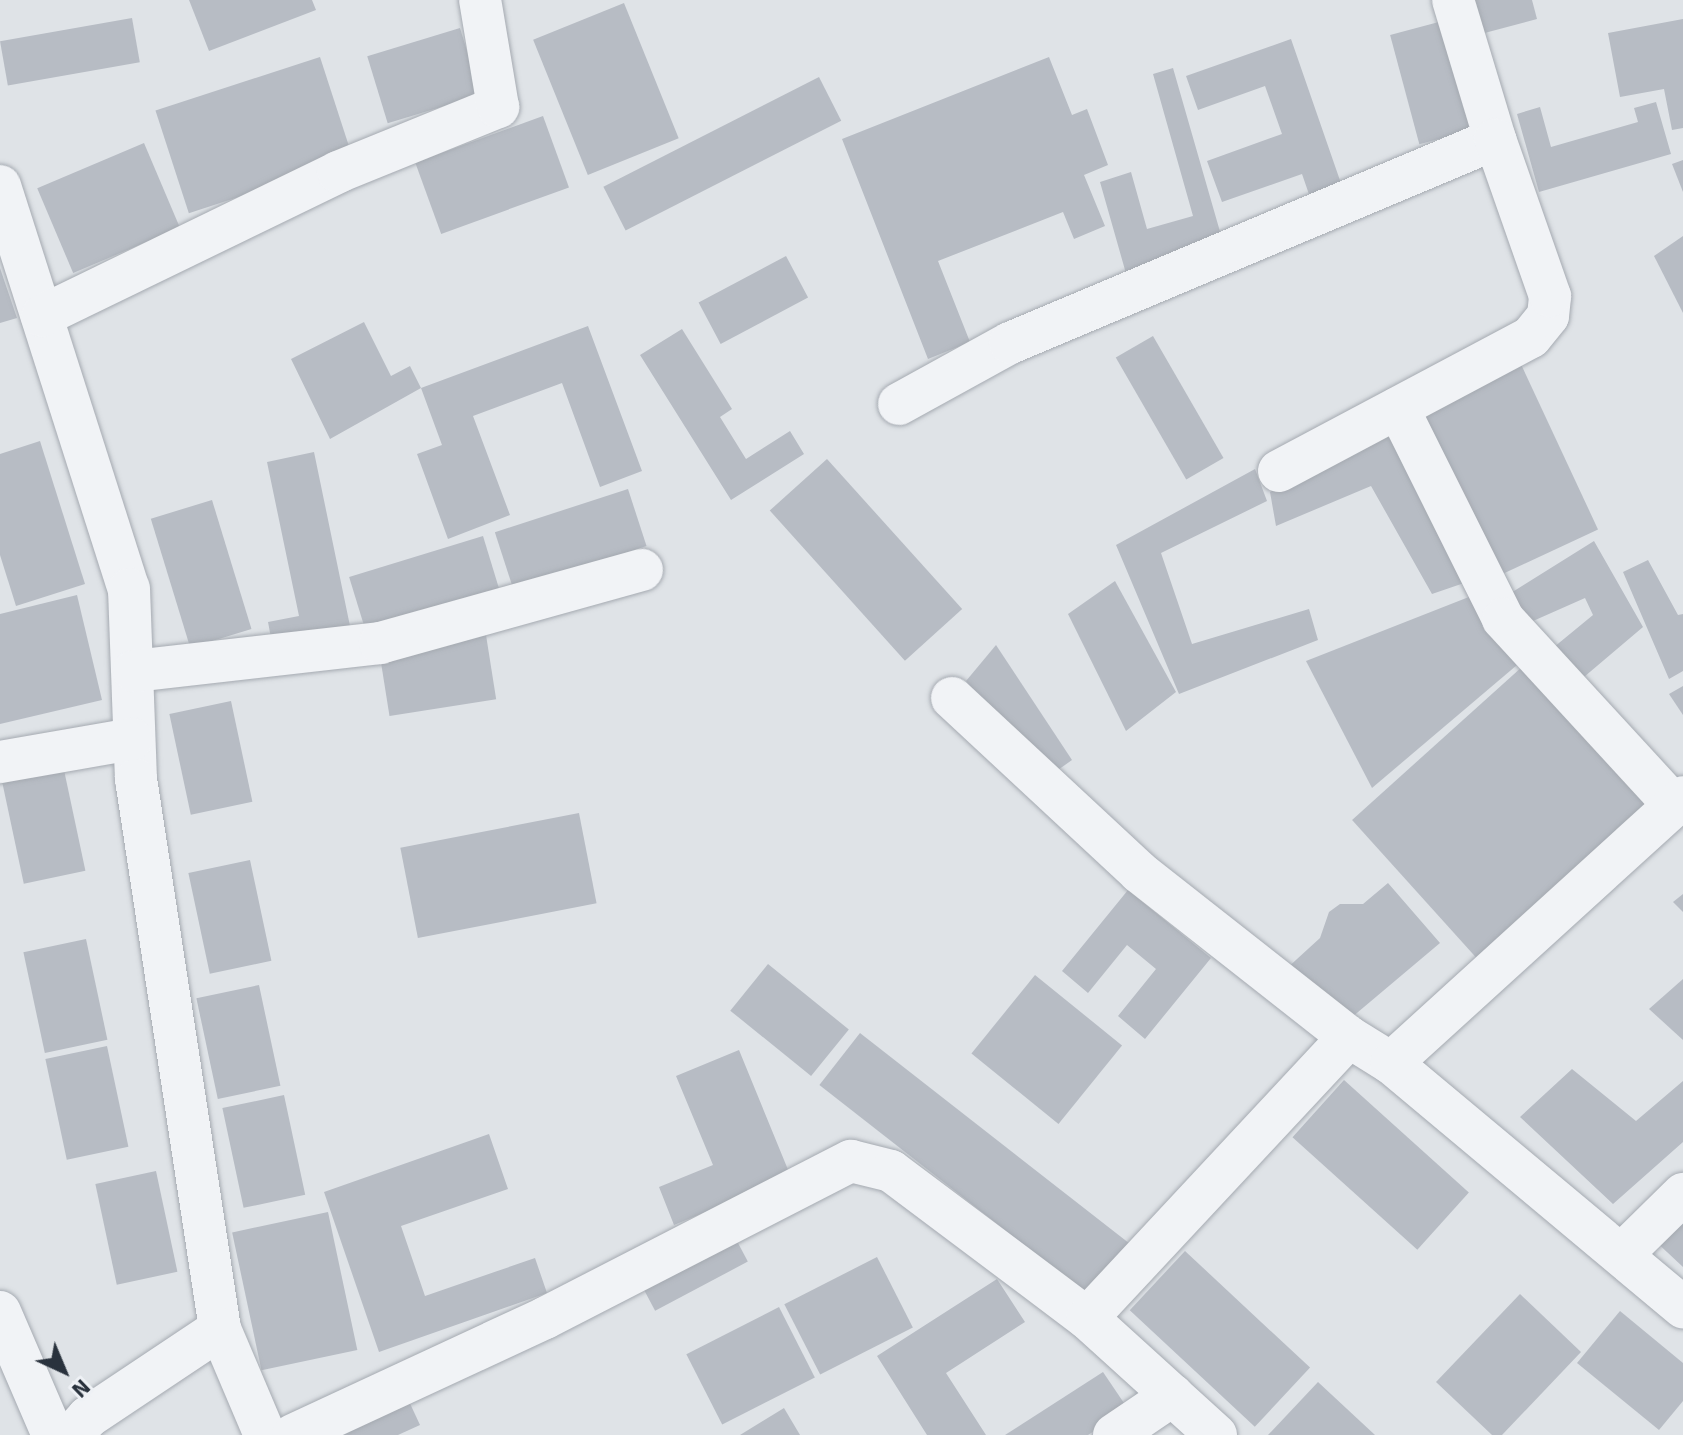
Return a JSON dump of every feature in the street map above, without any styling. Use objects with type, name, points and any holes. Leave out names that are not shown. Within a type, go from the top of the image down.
[{"type":"street","points":[[42,316],[338,172],[498,107],[480,0]]},
{"type":"street","points":[[1279,471],[1531,337],[1548,316],[1550,296],[1495,139],[1453,0]]},
{"type":"street","points":[[899,404],[1010,343],[1495,139]]},
{"type":"street","points":[[0,186],[129,589],[134,671],[132,739],[220,1329],[265,1435]]},
{"type":"street","points":[[1391,1063],[1679,801],[1503,619],[1398,408]]},
{"type":"street","points":[[134,671],[380,643],[642,570]]},
{"type":"street","points":[[952,698],[1139,872],[1349,1037],[1391,1063],[1683,1307]]},
{"type":"street","points":[[0,762],[132,739]]},
{"type":"street","points":[[1087,1318],[1349,1037]]},
{"type":"street","points":[[293,1435],[545,1318],[851,1161],[891,1171],[1087,1318],[1216,1435]]},
{"type":"street","points":[[1622,1254],[1683,1194]]},
{"type":"street","points":[[0,1312],[53,1435]]},
{"type":"street","points":[[72,1435],[88,1417],[220,1329]]},
{"type":"street","points":[[1114,1435],[1173,1395]]},
{"type":"building","points":[[189,0],[312,0],[316,10],[209,51]]},
{"type":"building","points":[[1468,0],[1532,0],[1537,19],[1477,35]]},
{"type":"building","points":[[624,3],[679,138],[588,175],[533,40]]},
{"type":"building","points":[[132,18],[140,62],[8,86],[0,41]]},
{"type":"building","points":[[1450,19],[1479,128],[1419,144],[1390,35]]},
{"type":"building","points":[[1683,19],[1683,128],[1672,130],[1664,89],[1620,97],[1608,33]]},
{"type":"building","points":[[460,28],[480,95],[388,123],[367,56]]},
{"type":"building","points":[[1291,39],[1344,192],[1312,203],[1302,174],[1222,202],[1207,161],[1282,134],[1265,86],[1198,110],[1186,76]]},
{"type":"building","points":[[320,57],[353,160],[189,213],[155,110]]},
{"type":"building","points":[[1049,57],[1072,115],[1087,109],[1108,165],[1084,175],[1105,226],[1074,239],[1063,212],[938,261],[970,342],[928,359],[842,139]]},
{"type":"building","points":[[1173,68],[1225,249],[1127,277],[1100,182],[1131,172],[1147,229],[1193,216],[1153,74]]},
{"type":"building","points":[[819,77],[841,121],[626,231],[603,187]]},
{"type":"building","points":[[1656,102],[1671,154],[1539,192],[1517,114],[1540,107],[1551,147],[1638,122],[1634,108]]},
{"type":"building","points":[[543,116],[569,187],[441,234],[415,163]]},
{"type":"building","points":[[144,143],[180,228],[73,273],[37,188]]},
{"type":"building","points":[[1683,160],[1683,192],[1672,164]]},
{"type":"building","points":[[1683,236],[1683,313],[1654,256]]},
{"type":"building","points":[[786,256],[808,297],[721,344],[699,302]]},
{"type":"building","points":[[0,268],[17,318],[0,323]]},
{"type":"building","points":[[364,322],[391,376],[410,366],[421,388],[330,439],[291,359]]},
{"type":"building","points":[[588,326],[642,471],[600,487],[562,383],[473,416],[510,515],[448,539],[417,454],[442,445],[421,388]]},
{"type":"building","points":[[682,329],[732,409],[720,417],[746,459],[790,431],[804,454],[731,500],[640,355]]},
{"type":"building","points":[[1153,336],[1224,458],[1186,480],[1116,358]]},
{"type":"building","points":[[1519,360],[1598,529],[1490,580],[1411,410]]},
{"type":"building","points":[[1392,429],[1467,582],[1432,594],[1371,486],[1276,526],[1270,492]]},
{"type":"building","points":[[40,441],[85,584],[16,606],[0,555],[0,454]]},
{"type":"building","points":[[314,452],[350,626],[272,643],[268,622],[299,616],[267,462]]},
{"type":"building","points":[[827,459],[962,609],[905,661],[770,511]]},
{"type":"building","points":[[1255,469],[1267,501],[1161,553],[1192,644],[1309,609],[1318,640],[1179,694],[1116,545]]},
{"type":"building","points":[[628,489],[647,546],[513,589],[495,532]]},
{"type":"building","points":[[212,500],[251,629],[190,648],[151,519]]},
{"type":"building","points":[[483,536],[500,592],[366,633],[349,577]]},
{"type":"building","points":[[1594,541],[1643,627],[1571,688],[1548,652],[1593,615],[1585,598],[1522,626],[1506,596]]},
{"type":"building","points":[[1648,560],[1678,615],[1683,614],[1683,671],[1669,679],[1623,572]]},
{"type":"building","points":[[1115,581],[1176,692],[1126,731],[1068,614]]},
{"type":"building","points":[[1479,593],[1517,665],[1372,788],[1306,661]]},
{"type":"building","points":[[77,595],[102,700],[0,724],[0,614]]},
{"type":"building","points":[[486,635],[496,699],[389,716],[379,652]]},
{"type":"building","points":[[996,645],[1072,760],[1048,777],[966,681]]},
{"type":"building","points":[[1523,666],[1648,805],[1477,959],[1352,820]]},
{"type":"building","points":[[1683,686],[1683,715],[1669,694]]},
{"type":"building","points":[[231,701],[252,802],[191,815],[169,714]]},
{"type":"building","points":[[64,770],[85,871],[24,884],[2,783]]},
{"type":"building","points":[[579,813],[597,903],[418,938],[400,848]]},
{"type":"building","points":[[250,860],[271,961],[210,974],[188,873]]},
{"type":"building","points":[[1388,883],[1440,943],[1345,1023],[1285,970],[1320,938],[1329,912],[1340,904],[1363,904]]},
{"type":"building","points":[[1128,890],[1211,958],[1145,1039],[1118,1016],[1156,969],[1127,945],[1088,993],[1062,971]]},
{"type":"building","points":[[1683,894],[1683,912],[1673,902]]},
{"type":"building","points":[[86,939],[107,1040],[45,1053],[23,952]]},
{"type":"building","points":[[768,964],[849,1029],[811,1076],[730,1011]]},
{"type":"building","points":[[1035,975],[1122,1045],[1058,1124],[971,1053]]},
{"type":"building","points":[[1683,979],[1683,1040],[1649,1009]]},
{"type":"building","points":[[259,985],[280,1086],[218,1099],[196,998]]},
{"type":"building","points":[[860,1033],[1131,1245],[1090,1297],[819,1085]]},
{"type":"building","points":[[107,1046],[128,1147],[67,1160],[45,1059]]},
{"type":"building","points":[[739,1050],[791,1177],[674,1225],[659,1187],[713,1165],[676,1076]]},
{"type":"building","points":[[1572,1069],[1636,1121],[1683,1081],[1683,1142],[1613,1204],[1520,1117]]},
{"type":"building","points":[[1344,1080],[1469,1192],[1417,1250],[1292,1137]]},
{"type":"building","points":[[284,1095],[305,1195],[244,1208],[222,1108]]},
{"type":"building","points":[[489,1134],[508,1189],[401,1226],[425,1296],[535,1258],[547,1293],[379,1352],[324,1192]]},
{"type":"building","points":[[156,1171],[177,1272],[117,1285],[95,1184]]},
{"type":"building","points":[[1683,1209],[1683,1267],[1652,1238]]},
{"type":"building","points":[[328,1212],[357,1350],[261,1370],[232,1232]]},
{"type":"building","points":[[730,1228],[748,1262],[655,1311],[637,1277]]},
{"type":"building","points":[[1185,1251],[1310,1368],[1255,1427],[1130,1310]]},
{"type":"building","points":[[877,1257],[913,1327],[820,1375],[784,1304]]},
{"type":"building","points":[[997,1279],[1025,1322],[946,1373],[986,1435],[927,1435],[877,1356]]},
{"type":"building","points":[[1520,1294],[1581,1352],[1502,1435],[1492,1435],[1436,1382]]},
{"type":"building","points":[[779,1307],[815,1377],[722,1425],[686,1354]]},
{"type":"building","points":[[1620,1311],[1683,1363],[1683,1401],[1659,1430],[1577,1363]]},
{"type":"building","points":[[1103,1372],[1128,1409],[1088,1435],[1005,1435]]},
{"type":"building","points":[[1318,1382],[1375,1435],[1268,1435]]},
{"type":"building","points":[[407,1397],[420,1425],[398,1435],[326,1435]]},
{"type":"building","points":[[784,1408],[800,1435],[740,1435]]}]
